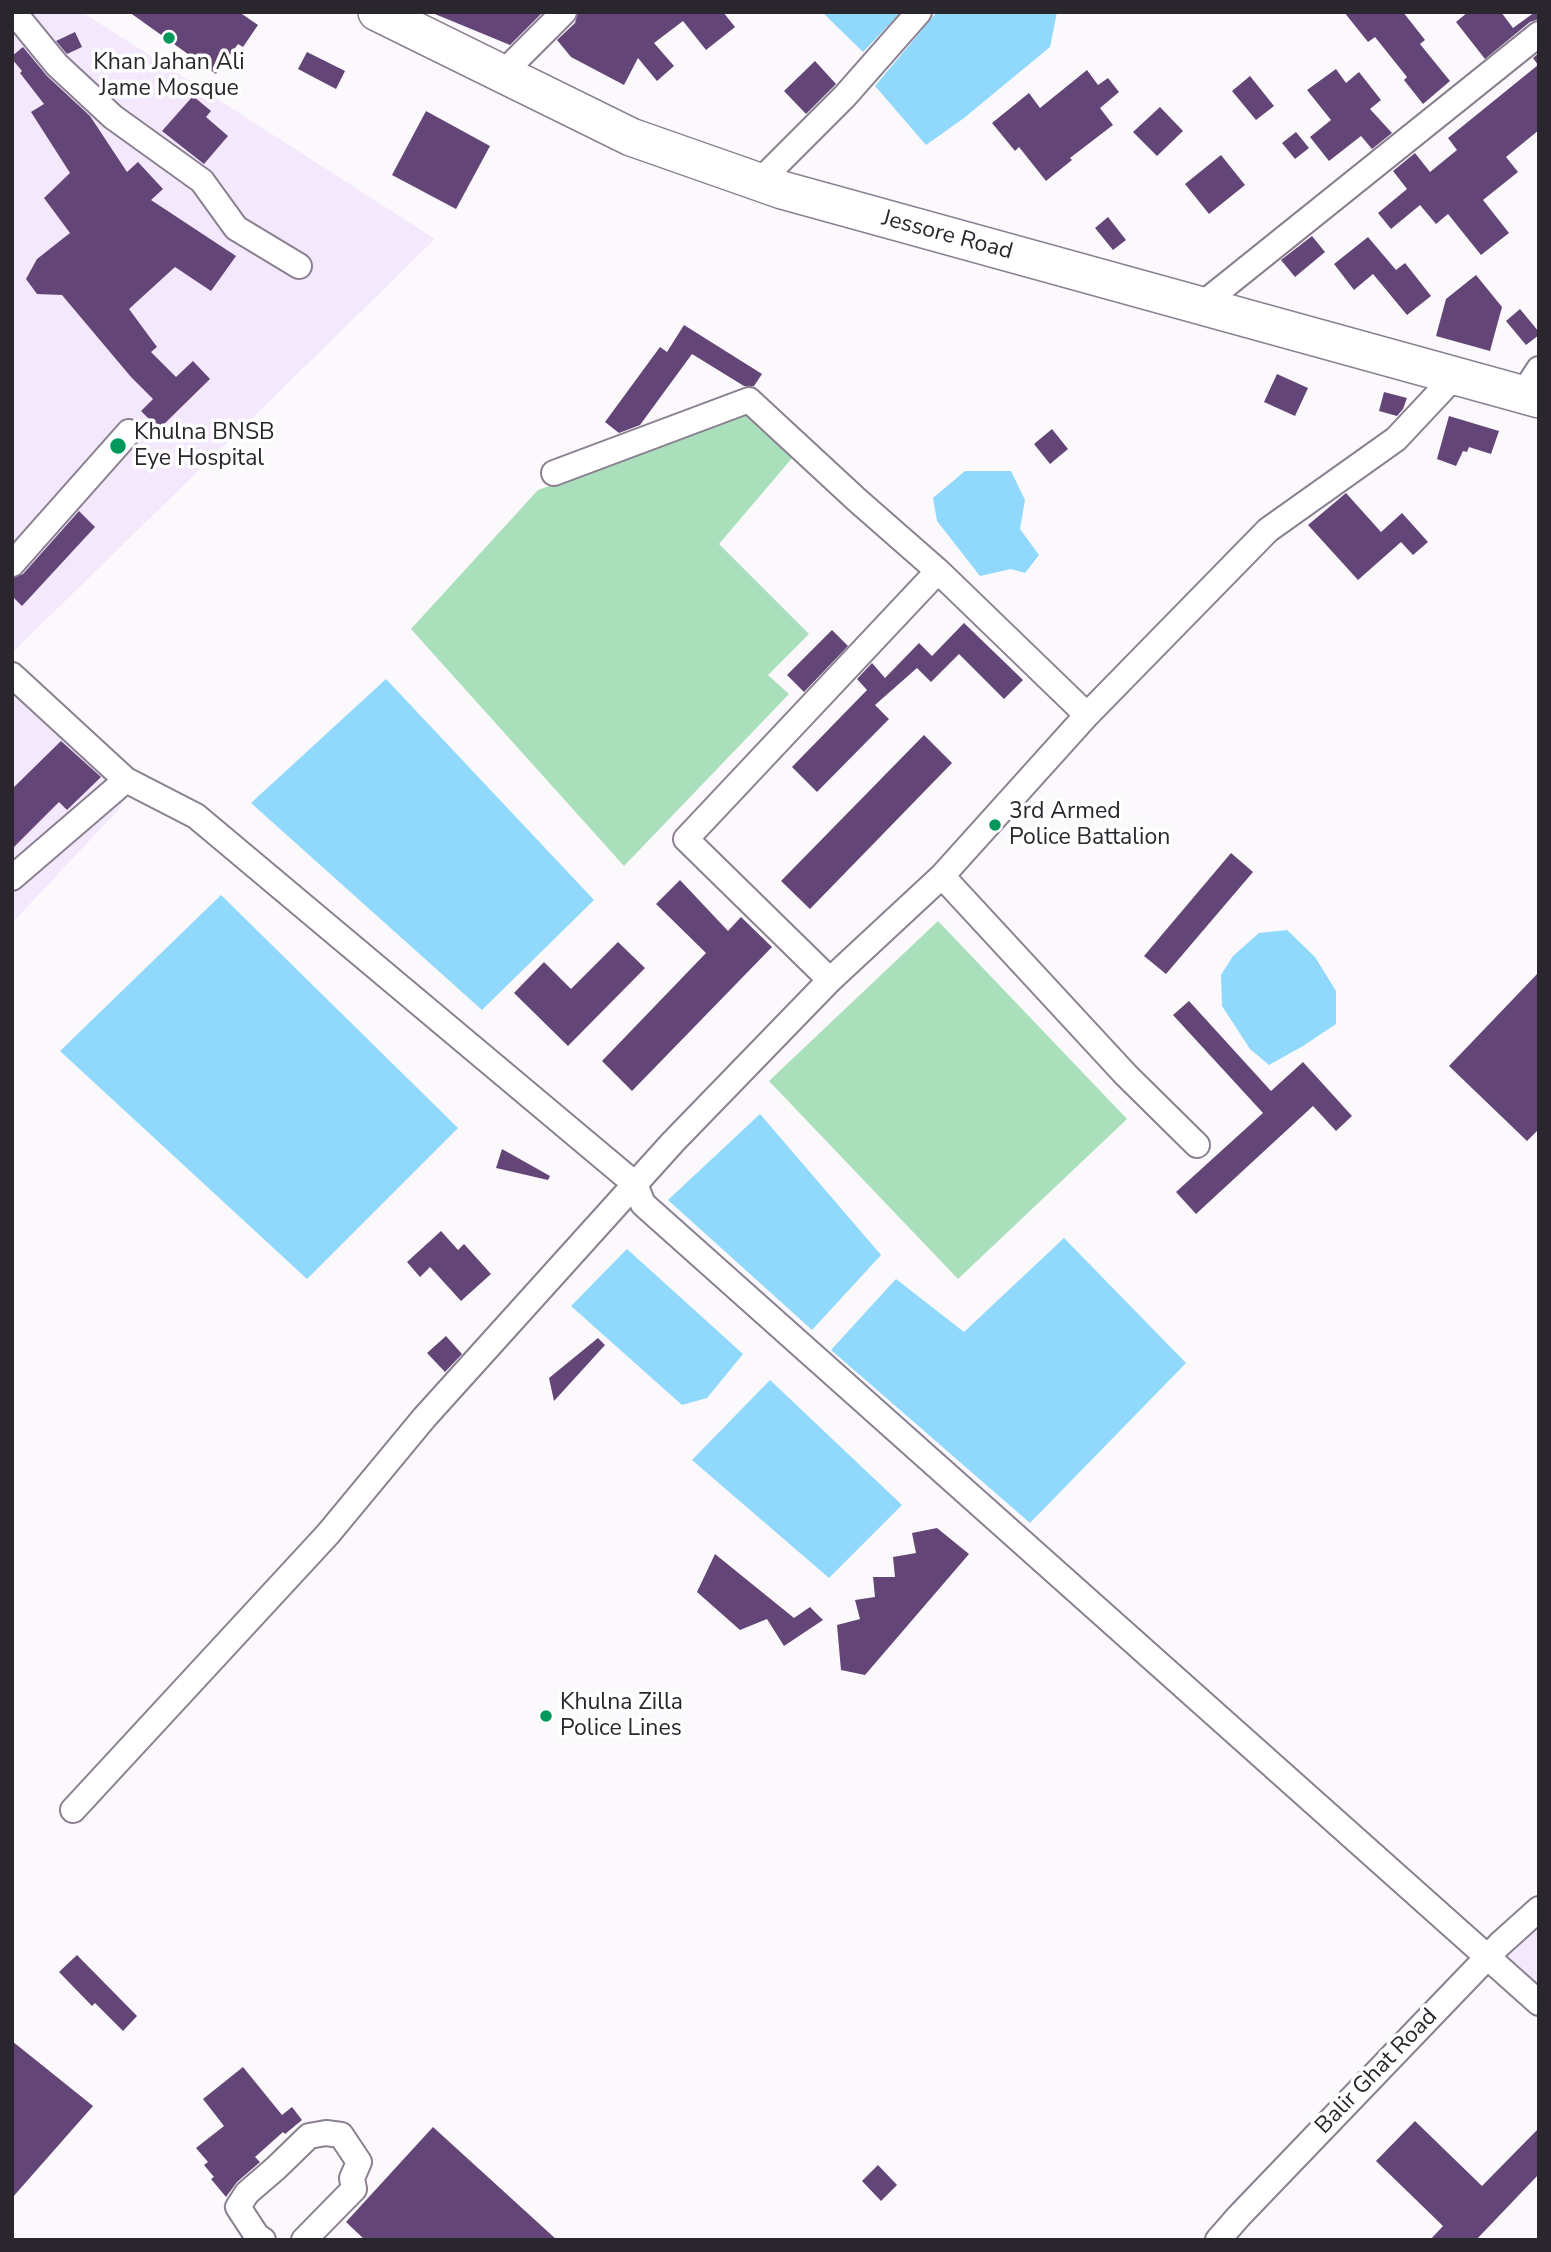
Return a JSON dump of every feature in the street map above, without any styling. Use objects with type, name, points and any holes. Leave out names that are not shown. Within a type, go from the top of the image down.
[{"type":"highway","name":"Jessore Road","points":[[377,12],[631,136],[782,190],[1455,376],[1533,388]]},
{"type":"street","points":[[502,74],[564,12]]},
{"type":"street","points":[[759,182],[845,96],[919,12]]},
{"type":"street","points":[[19,18],[57,65],[113,117],[202,181],[236,228],[299,266]]},
{"type":"street","points":[[1200,306],[1539,34]]},
{"type":"street","points":[[73,1810],[328,1534],[424,1418],[673,1142],[830,980],[942,876],[1087,715],[1268,530],[1396,439],[1455,376]]},
{"type":"street","points":[[554,473],[749,400],[938,571],[1087,715]]},
{"type":"street","points":[[12,564],[129,432]]},
{"type":"street","points":[[830,980],[686,839],[938,571]]},
{"type":"street","points":[[12,676],[126,780],[196,816],[635,1184],[643,1204],[1539,2003]]},
{"type":"street","points":[[12,878],[126,780]]},
{"type":"street","points":[[942,876],[1126,1075],[1197,1145]]},
{"type":"street","name":"Balir Ghat Road","points":[[1229,2240],[1539,1909]]},
{"type":"street","name":"Balir Ghat Road","points":[[1218,2240],[1491,1960],[1539,1921]]},
{"type":"street","points":[[262,2240],[238,2207],[247,2193],[309,2136],[326,2133],[341,2135],[359,2162],[352,2178],[354,2189],[304,2240]]},
{"type":"shaded area","name":"Khulna BNSB Eye Hospital","points":[[28,12],[82,12],[435,239],[12,653],[12,28]]},
{"type":"shaded area","points":[[12,687],[127,795],[120,808],[12,923]]},
{"type":"shaded area","points":[[1539,1921],[1539,2004],[1494,1963]]},
{"type":"green space","points":[[747,414],[793,457],[719,544],[809,634],[768,675],[789,694],[624,866],[411,629],[538,490]]},
{"type":"green space","points":[[938,921],[1127,1119],[958,1279],[769,1081]]},
{"type":"water","points":[[822,12],[901,12],[863,52]]},
{"type":"water","points":[[937,12],[1057,12],[1050,47],[964,118],[926,145],[875,86]]},
{"type":"water","points":[[965,471],[1011,471],[1025,500],[1020,529],[1039,555],[1025,573],[1011,569],[980,576],[937,521],[933,498]]},
{"type":"water","points":[[386,679],[594,900],[482,1010],[251,803]]},
{"type":"water","points":[[221,895],[458,1128],[307,1279],[60,1051]]},
{"type":"water","points":[[1287,930],[1315,957],[1336,991],[1336,1024],[1269,1065],[1250,1049],[1222,1006],[1221,975],[1233,956],[1259,933]]},
{"type":"water","points":[[760,1114],[881,1255],[812,1330],[668,1200]]},
{"type":"water","points":[[1064,1238],[1186,1363],[1030,1523],[831,1350],[896,1279],[964,1332]]},
{"type":"water","points":[[627,1249],[743,1354],[707,1398],[682,1405],[571,1306]]},
{"type":"water","points":[[770,1380],[902,1505],[829,1578],[692,1460]]},
{"type":"building","points":[[129,12],[239,12],[258,25],[243,47],[238,44],[216,74]]},
{"type":"building","points":[[430,12],[543,12],[510,45]]},
{"type":"building","points":[[578,12],[723,12],[735,27],[706,50],[683,21],[654,43],[674,66],[657,81],[638,58],[624,85],[571,57],[557,40],[575,23]]},
{"type":"building","points":[[1344,12],[1403,12],[1425,40],[1420,44],[1450,81],[1423,104],[1404,80],[1407,77],[1375,37],[1368,42]]},
{"type":"building","points":[[1468,12],[1501,12],[1513,28],[1535,12],[1539,12],[1539,19],[1530,22],[1485,59],[1456,22]]},
{"type":"building","points":[[75,32],[82,47],[67,54],[56,41]]},
{"type":"building","name":"Khulna BNSB Eye Hospital","points":[[23,47],[47,76],[90,116],[127,172],[138,162],[163,189],[151,200],[236,256],[211,291],[175,267],[129,309],[157,347],[151,352],[176,377],[193,361],[210,379],[159,429],[141,411],[153,399],[62,295],[37,294],[26,279],[37,259],[70,233],[44,198],[70,173],[31,112],[44,104],[12,59]]},
{"type":"building","points":[[307,52],[345,71],[336,89],[298,69]]},
{"type":"building","points":[[1539,53],[1539,130],[1506,157],[1518,172],[1483,200],[1509,233],[1481,255],[1448,214],[1436,224],[1420,205],[1391,229],[1378,213],[1407,189],[1393,171],[1415,153],[1430,172],[1457,150],[1448,138],[1538,65],[1533,58]]},
{"type":"building","points":[[815,61],[836,84],[806,114],[784,91]]},
{"type":"building","points":[[1336,69],[1346,83],[1359,72],[1381,100],[1370,109],[1392,133],[1372,149],[1361,136],[1329,161],[1310,137],[1331,120],[1307,90]]},
{"type":"building","points":[[1087,70],[1098,85],[1108,78],[1119,92],[1100,108],[1113,125],[1070,158],[1072,160],[1046,181],[1019,147],[1015,151],[992,123],[1029,93],[1040,108]]},
{"type":"building","points":[[1250,76],[1274,106],[1256,120],[1232,91]]},
{"type":"building","points":[[193,96],[211,111],[206,117],[228,136],[204,164],[162,131]]},
{"type":"building","points":[[1160,107],[1183,131],[1157,156],[1133,132]]},
{"type":"building","points":[[426,111],[490,146],[456,209],[392,175]]},
{"type":"building","points":[[1296,132],[1309,148],[1295,159],[1282,143]]},
{"type":"building","points":[[1221,155],[1245,185],[1209,214],[1185,184]]},
{"type":"building","points":[[1108,217],[1126,240],[1113,250],[1095,228]]},
{"type":"building","points":[[1312,236],[1325,252],[1295,277],[1281,260]]},
{"type":"building","points":[[1368,237],[1396,270],[1405,263],[1431,296],[1407,315],[1373,274],[1354,290],[1334,264]]},
{"type":"building","points":[[1476,275],[1502,307],[1490,351],[1436,336],[1446,299]]},
{"type":"building","points":[[1520,309],[1539,332],[1539,335],[1526,345],[1506,321]]},
{"type":"building","points":[[684,325],[762,374],[754,386],[744,386],[692,354],[640,425],[619,433],[605,422],[660,347],[667,352]]},
{"type":"building","points":[[1277,374],[1308,388],[1295,416],[1264,402]]},
{"type":"building","points":[[1384,392],[1407,398],[1397,416],[1379,411]]},
{"type":"building","points":[[1449,416],[1499,431],[1491,454],[1469,447],[1467,452],[1463,451],[1456,466],[1437,459]]},
{"type":"building","points":[[1052,429],[1068,449],[1050,464],[1034,444]]},
{"type":"building","points":[[1346,493],[1381,532],[1402,513],[1428,542],[1413,555],[1401,542],[1358,580],[1308,525]]},
{"type":"building","points":[[79,511],[95,527],[22,606],[12,596],[12,578],[23,574]]},
{"type":"building","points":[[964,623],[1023,680],[1004,699],[959,654],[931,682],[917,668],[875,705],[889,719],[817,792],[792,767],[867,690],[857,679],[872,663],[885,678],[919,643],[932,656]]},
{"type":"building","points":[[832,630],[848,646],[804,692],[787,675]]},
{"type":"building","points":[[924,735],[952,763],[810,909],[781,881]]},
{"type":"building","points":[[61,741],[101,777],[67,810],[59,802],[12,849],[12,789]]},
{"type":"building","points":[[1231,853],[1253,872],[1166,974],[1144,956]]},
{"type":"building","points":[[680,880],[728,931],[741,917],[772,947],[632,1091],[602,1061],[706,953],[656,904]]},
{"type":"building","points":[[618,942],[645,968],[568,1046],[514,993],[544,962],[571,989]]},
{"type":"building","points":[[1539,972],[1539,1129],[1527,1141],[1449,1066]]},
{"type":"building","points":[[1189,1001],[1271,1091],[1303,1062],[1352,1116],[1336,1131],[1313,1106],[1196,1214],[1176,1192],[1263,1113],[1173,1015]]},
{"type":"building","points":[[502,1149],[550,1176],[548,1180],[496,1168]]},
{"type":"building","points":[[441,1231],[458,1250],[464,1244],[491,1274],[461,1301],[430,1267],[420,1277],[407,1262]]},
{"type":"building","points":[[446,1336],[462,1354],[445,1372],[427,1353]]},
{"type":"building","points":[[598,1338],[605,1345],[554,1401],[549,1378]]},
{"type":"building","points":[[937,1528],[969,1554],[865,1675],[841,1670],[837,1625],[860,1619],[855,1600],[875,1597],[873,1577],[895,1577],[893,1557],[916,1553],[912,1533]]},
{"type":"building","points":[[715,1554],[794,1618],[810,1607],[823,1620],[784,1646],[767,1619],[740,1630],[697,1592]]},
{"type":"building","points":[[77,1955],[137,2016],[123,2031],[95,2003],[92,2006],[59,1972]]},
{"type":"building","points":[[12,2041],[93,2106],[12,2198]]},
{"type":"building","points":[[243,2067],[282,2115],[292,2107],[302,2120],[285,2134],[283,2132],[255,2157],[260,2162],[237,2182],[226,2197],[211,2179],[214,2177],[204,2165],[208,2162],[196,2148],[224,2126],[203,2099]]},
{"type":"building","points":[[1415,2121],[1482,2186],[1539,2128],[1539,2174],[1476,2240],[1430,2240],[1443,2226],[1376,2161]]},
{"type":"building","points":[[433,2127],[557,2240],[365,2240],[346,2222]]},
{"type":"building","points":[[878,2165],[897,2185],[881,2201],[862,2181]]},
{"type":"place","name":"Khan Jahan Ali Jame Mosque","points":[[169,38]]},
{"type":"place","name":"Khulna BNSB Eye Hospital","points":[[118,446]]},
{"type":"place","name":"3rd Armed Police Battalion","points":[[995,825]]},
{"type":"place","name":"Khulna Zilla Police Lines","points":[[546,1716]]}]
